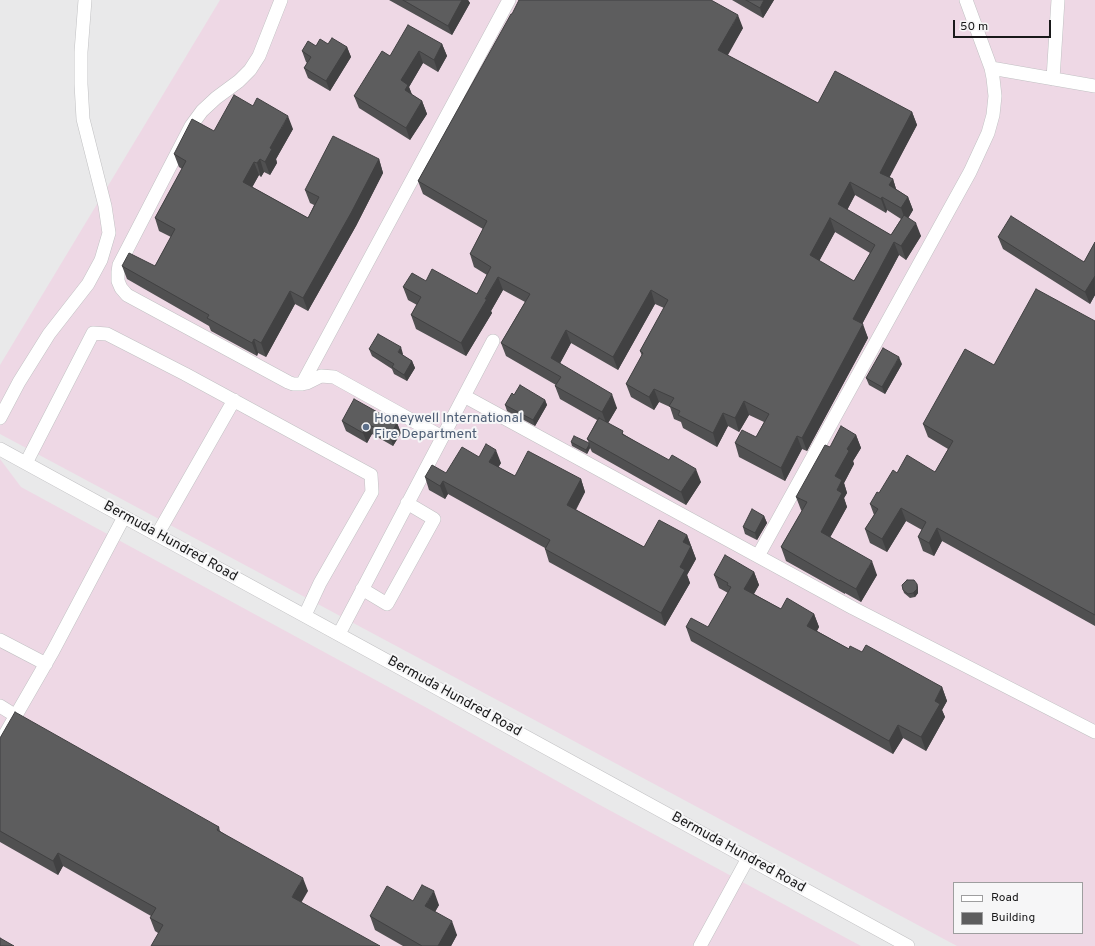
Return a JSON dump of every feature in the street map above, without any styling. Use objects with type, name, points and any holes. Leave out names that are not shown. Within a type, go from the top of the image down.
[{"type":"street","points":[[0,418],[19,382],[49,334],[88,284],[101,260],[109,233],[105,206],[83,119],[81,84],[86,0]]},
{"type":"street","points":[[281,0],[259,56],[250,70],[239,81],[206,106],[190,126],[119,265],[118,281],[121,288],[127,295],[288,382],[293,384],[302,384],[321,376],[334,377],[442,438]]},
{"type":"street","points":[[302,384],[510,0]]},
{"type":"street","points":[[758,556],[970,172],[988,132],[993,115],[995,96],[991,68],[966,0]]},
{"type":"street","points":[[1053,79],[1058,0]]},
{"type":"street","points":[[991,68],[1095,86]]},
{"type":"street","points":[[26,463],[93,333],[107,334],[234,400],[371,475],[372,492],[320,583],[305,615]]},
{"type":"street","points":[[338,634],[493,341]]},
{"type":"street","points":[[464,396],[853,608],[1095,732]]},
{"type":"street","points":[[157,535],[234,400]]},
{"type":"street","name":"Bermuda Hundred Road","points":[[0,449],[908,946]]},
{"type":"street","points":[[362,590],[387,604],[434,519],[407,503]]},
{"type":"street","points":[[0,743],[46,664],[124,517]]},
{"type":"street","points":[[0,640],[46,664]]},
{"type":"street","points":[[0,706],[16,716]]},
{"type":"street","points":[[700,946],[748,858]]},
{"type":"shaded area","points":[[220,0],[1095,0],[1095,946],[957,946],[0,434],[0,365]]},
{"type":"shaded area","points":[[0,459],[21,487],[427,708],[598,804],[861,946],[0,946]]},
{"type":"building","points":[[403,0],[462,0],[448,26]]},
{"type":"building","points":[[519,0],[711,0],[738,15],[718,50],[818,103],[835,71],[912,112],[880,173],[893,179],[889,185],[908,197],[901,208],[850,182],[838,204],[891,235],[904,215],[916,223],[901,246],[894,242],[853,319],[863,324],[802,438],[797,436],[781,468],[735,443],[742,430],[756,437],[769,414],[744,401],[735,418],[723,413],[713,433],[678,415],[680,411],[669,406],[674,398],[654,389],[649,397],[626,384],[643,353],[640,351],[668,300],[651,290],[613,357],[566,330],[551,358],[612,394],[602,412],[555,386],[561,377],[501,343],[530,294],[498,277],[461,343],[411,315],[421,297],[403,287],[412,273],[426,281],[432,269],[477,294],[491,267],[470,254],[487,221],[418,181]],"holes":[[[830,218],[875,245],[854,281],[810,255]]]},
{"type":"building","points":[[746,0],[764,0],[760,8]]},
{"type":"building","points":[[408,25],[442,44],[434,60],[419,51],[401,80],[408,85],[405,90],[422,101],[406,128],[354,96],[382,51],[390,56]]},
{"type":"building","points":[[332,38],[347,47],[326,81],[304,68],[311,57],[302,51],[308,41],[316,46],[320,39],[328,44]]},
{"type":"building","points":[[234,95],[253,106],[257,98],[288,116],[270,148],[272,149],[265,162],[260,159],[257,163],[254,162],[243,182],[308,218],[319,197],[305,190],[333,136],[379,159],[351,213],[303,298],[290,291],[261,343],[254,339],[252,343],[207,318],[209,315],[122,266],[129,253],[155,266],[175,229],[155,218],[186,161],[174,154],[192,119],[214,131]]},
{"type":"building","points":[[1011,216],[1084,262],[1095,242],[1095,276],[1085,292],[998,237]]},
{"type":"building","points":[[1036,289],[1095,321],[1095,615],[937,528],[929,543],[918,537],[926,522],[901,508],[882,539],[865,529],[878,509],[870,504],[877,492],[879,493],[893,470],[897,473],[907,455],[935,472],[953,441],[923,424],[965,349],[994,365]]},
{"type":"building","points":[[378,334],[401,347],[398,352],[412,361],[404,375],[392,367],[394,364],[369,349]]},
{"type":"building","points":[[883,348],[899,357],[882,387],[866,378]]},
{"type":"building","points":[[520,385],[545,400],[533,420],[505,405],[512,393],[514,395]]},
{"type":"building","points":[[354,399],[397,423],[390,436],[368,424],[363,433],[342,421]]},
{"type":"building","points":[[599,418],[623,431],[622,434],[669,460],[672,455],[696,469],[681,492],[587,439]]},
{"type":"building","points":[[841,426],[856,435],[847,449],[849,451],[835,476],[842,480],[837,490],[842,493],[821,532],[872,561],[856,589],[781,547],[807,502],[796,497],[825,445],[830,447]]},
{"type":"building","points":[[574,436],[589,443],[586,450],[571,442]]},
{"type":"building","points":[[486,444],[496,450],[489,462],[515,476],[528,451],[581,479],[567,505],[644,547],[659,520],[687,535],[683,542],[691,546],[680,567],[685,570],[661,613],[545,549],[550,540],[443,481],[440,486],[425,477],[432,465],[446,473],[462,447],[479,457]]},
{"type":"building","points":[[752,509],[764,516],[755,533],[743,527]]},
{"type":"building","points":[[725,555],[754,572],[744,589],[781,609],[787,598],[814,614],[807,626],[849,649],[850,646],[862,652],[866,645],[942,687],[935,701],[940,704],[921,737],[898,725],[889,741],[686,627],[691,618],[708,627],[731,587],[727,585],[728,583],[714,575]]},
{"type":"building","points":[[907,580],[914,580],[917,584],[917,589],[913,593],[908,594],[903,590],[902,585]]},
{"type":"building","points":[[15,712],[219,827],[217,830],[303,878],[292,897],[380,946],[151,946],[163,925],[150,918],[156,908],[58,853],[53,861],[0,831],[0,738]]},
{"type":"building","points":[[422,885],[434,891],[425,906],[452,921],[438,946],[422,946],[370,916],[387,886],[413,901]]},
{"type":"building","points":[[0,938],[14,946],[0,946]]},
{"type":"place","name":"Honeywell International Fire Department","points":[[366,427]]}]
